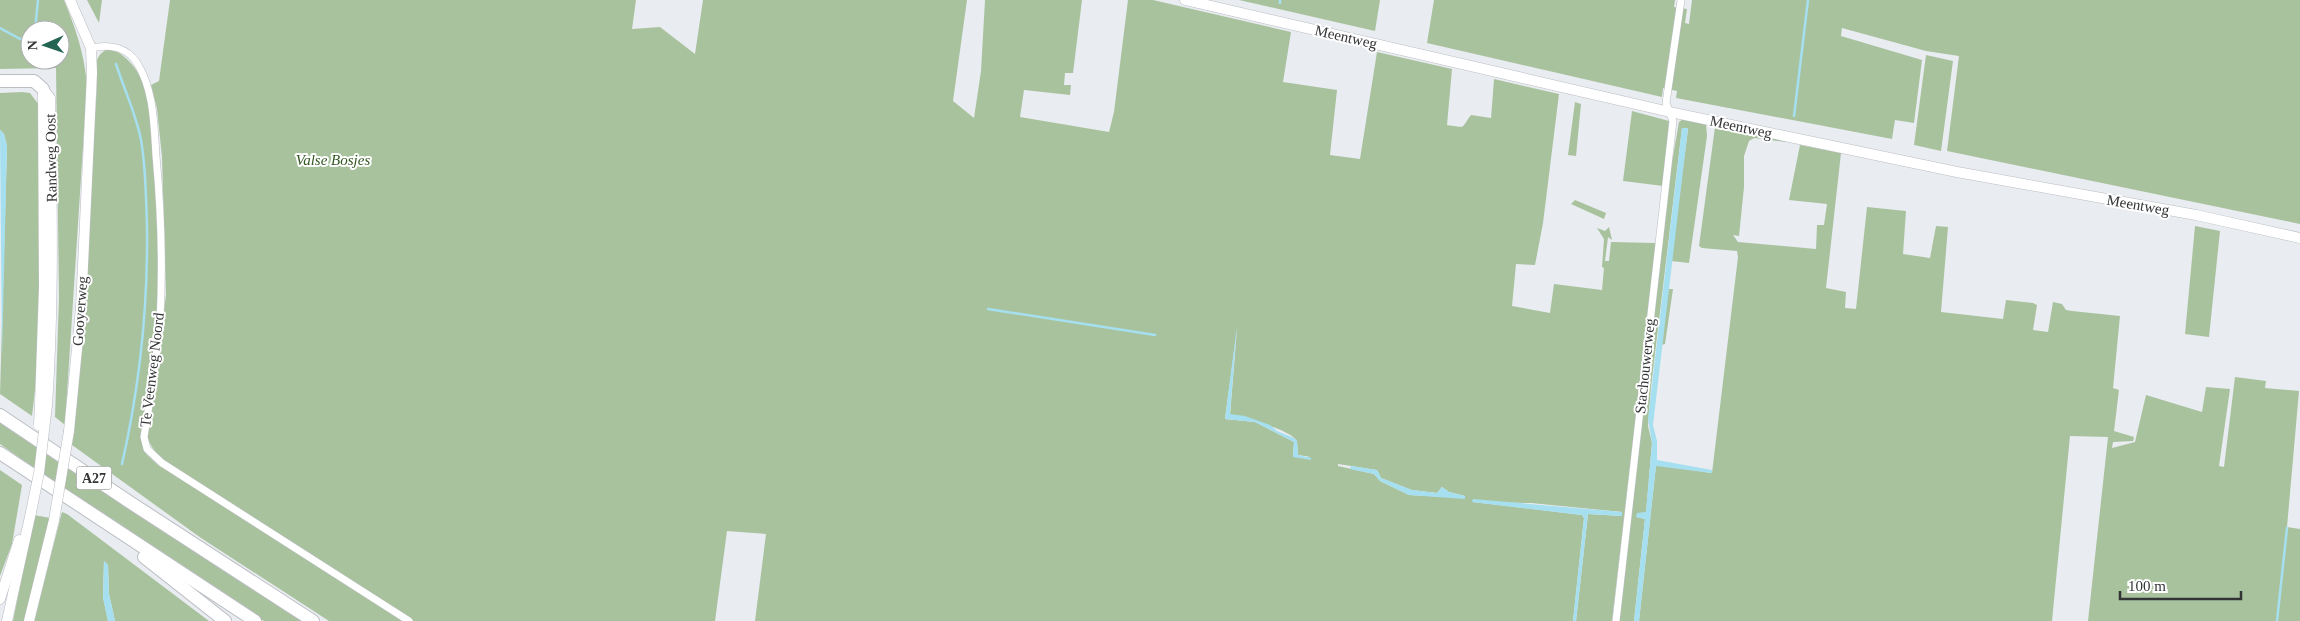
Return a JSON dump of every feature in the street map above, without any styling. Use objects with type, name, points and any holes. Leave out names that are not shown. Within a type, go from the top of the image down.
[{"type":"highway","points":[[0,81],[34,81],[43,88]]},
{"type":"highway","points":[[0,89],[43,88]]},
{"type":"highway","name":"A27","points":[[0,415],[130,503],[313,621]]},
{"type":"highway","name":"A27","points":[[0,453],[102,522],[255,621]]},
{"type":"highway","name":"A27","points":[[102,522],[175,584],[225,621]]},
{"type":"street","name":"Gooyerweg","points":[[29,621],[54,520],[69,431],[81,308],[92,73],[90,48],[70,0]]},
{"type":"street","name":"Meentweg","points":[[1185,0],[1670,112],[1958,172],[2196,215],[2300,238]]},
{"type":"street","name":"Stachouwerweg","points":[[1616,621],[1673,121],[1666,103],[1681,0]]},
{"type":"street","name":"Te Veenweg Noord","points":[[90,48],[109,45],[125,50],[136,62],[149,90],[153,115],[161,234],[160,320],[144,437],[147,449],[162,463],[409,621]]},
{"type":"street","name":"Randweg Oost","points":[[7,621],[28,511],[38,433],[44,404],[43,88]]},
{"type":"street","name":"Randweg Oost","points":[[0,598],[28,511]]},
{"type":"green space","points":[[0,0],[64,0],[79,41],[87,85],[65,425],[55,417],[59,297],[56,70],[70,70],[70,20],[20,20],[20,69],[0,69]]},
{"type":"green space","points":[[87,0],[102,0],[99,23]]},
{"type":"green space","name":"Valse Bosjes","points":[[170,0],[636,0],[632,29],[660,27],[695,54],[703,0],[967,0],[953,101],[974,118],[981,71],[985,0],[1082,0],[1073,73],[1065,73],[1064,85],[1071,85],[1070,95],[1024,90],[1020,117],[1109,132],[1114,112],[1128,0],[1153,0],[1291,32],[1283,82],[1337,90],[1330,155],[1360,159],[1377,52],[1452,69],[1447,125],[1463,126],[1471,115],[1491,118],[1494,79],[1559,94],[1543,223],[1535,265],[1516,264],[1512,306],[1550,313],[1554,284],[1602,290],[1604,239],[1597,228],[1605,231],[1609,227],[1612,240],[1608,237],[1605,261],[1609,261],[1611,242],[1656,243],[1612,621],[1576,621],[1588,514],[1622,516],[1622,512],[1531,503],[1473,502],[1582,515],[1584,518],[1573,621],[755,621],[766,534],[727,531],[715,621],[413,621],[188,477],[163,460],[150,443],[147,436],[166,295],[162,157],[157,109],[151,85],[159,81]],"holes":[[[1237,329],[1230,415],[1266,425],[1276,428],[1285,432],[1297,441],[1298,455],[1311,457],[1293,457],[1294,442],[1255,422],[1225,419]],[[1338,464],[1377,470],[1381,478],[1412,490],[1437,493],[1442,487],[1449,492],[1465,496],[1465,498],[1409,495],[1380,481],[1374,474],[1338,466]]]},
{"type":"green space","points":[[1239,0],[1380,0],[1375,31]]},
{"type":"green space","points":[[1434,0],[1675,0],[1674,7],[1687,9],[1685,23],[1689,24],[1692,0],[2300,0],[2300,224],[1947,151],[1959,56],[1926,51],[1842,28],[1841,36],[1922,60],[1914,123],[1895,120],[1892,139],[1676,98],[1677,91],[1663,88],[1662,97],[1427,43]]},
{"type":"green space","points":[[108,49],[121,54],[136,69],[145,88],[150,116],[157,213],[158,282],[153,355],[141,440],[146,454],[158,465],[407,621],[329,621],[201,538],[72,445],[97,85],[96,64],[99,55]]},
{"type":"green space","points":[[1926,55],[1953,61],[1941,151],[1914,145]]},
{"type":"green space","points":[[0,93],[30,93],[39,105],[40,347],[32,416],[0,394],[7,146],[4,134],[0,130]]},
{"type":"green space","points":[[1575,102],[1581,104],[1576,156],[1568,155]]},
{"type":"green space","points":[[1632,111],[1669,121],[1663,186],[1623,181]]},
{"type":"green space","points":[[1683,119],[1706,124],[1707,136],[1689,263],[1671,261],[1688,129],[1682,128],[1651,387],[1648,426],[1652,443],[1646,513],[1637,513],[1637,517],[1645,519],[1634,621],[1619,621],[1672,162],[1679,122]]},
{"type":"green space","points":[[1715,127],[1731,131],[1731,128],[1787,140],[1786,142],[1754,138],[1749,141],[1744,156],[1744,187],[1739,236],[1733,235],[1738,242],[1816,249],[1817,225],[1824,225],[1827,204],[1789,200],[1800,145],[1841,153],[1826,288],[1846,292],[1845,308],[1856,309],[1867,207],[1906,211],[1903,254],[1930,258],[1936,226],[1948,227],[1941,312],[2003,319],[2006,300],[2033,303],[2037,305],[2033,330],[2048,332],[2053,302],[2062,304],[2066,310],[2120,316],[2113,388],[2119,390],[2114,431],[2134,437],[2133,441],[2113,442],[2112,448],[2135,442],[2146,395],[2202,412],[2206,387],[2230,389],[2219,466],[2224,467],[2235,377],[2266,381],[2265,388],[2299,391],[2287,527],[2300,529],[2300,621],[2088,621],[2108,437],[2070,436],[2052,621],[1639,621],[1656,465],[1712,473],[1738,257],[1737,251],[1702,248],[1699,246]]},
{"type":"green space","points":[[1575,200],[1606,213],[1604,219],[1571,204]]},
{"type":"green space","points":[[2195,226],[2220,231],[2209,337],[2185,334]]},
{"type":"green space","points":[[1668,289],[1673,289],[1665,344],[1661,345]]},
{"type":"green space","points":[[0,423],[307,621],[264,621],[112,523],[0,444]]},
{"type":"green space","points":[[0,470],[22,485],[12,544],[0,576]]},
{"type":"green space","points":[[62,512],[209,621],[115,621],[109,594],[108,565],[104,561],[103,597],[108,621],[34,621]]},
{"type":"green space","points":[[34,515],[50,518],[25,621],[13,621]]},
{"type":"water","points":[[1682,128],[1688,128],[1653,425],[1657,441],[1657,460],[1712,470],[1712,473],[1656,466],[1639,621],[1634,621],[1645,519],[1636,517],[1637,513],[1646,512],[1652,443],[1648,419]]},
{"type":"water","points":[[0,130],[4,134],[7,146],[2,356]]},
{"type":"water","points":[[1237,326],[1230,414],[1245,416],[1270,425],[1277,431],[1294,438],[1297,441],[1298,455],[1311,458],[1311,460],[1293,457],[1294,442],[1255,422],[1225,419]]},
{"type":"water","points":[[1351,466],[1377,470],[1381,478],[1412,490],[1437,493],[1442,487],[1449,492],[1465,496],[1465,499],[1409,495],[1380,481],[1374,474],[1350,469]]},
{"type":"water","points":[[1473,499],[1622,512],[1622,516],[1588,514],[1576,621],[1573,621],[1584,518],[1582,515],[1472,502]]},
{"type":"water","points":[[104,561],[108,565],[109,594],[115,621],[108,621],[103,598]]},
{"type":"waterway","points":[[36,20],[38,0]]},
{"type":"waterway","points":[[1794,116],[1808,0]]},
{"type":"waterway","points":[[0,28],[20,39]]},
{"type":"waterway","points":[[116,64],[141,140],[145,172],[147,227],[146,287],[142,346],[134,405],[122,464]]},
{"type":"waterway","points":[[988,309],[1155,335]]},
{"type":"waterway","points":[[2277,621],[2287,528]]}]
